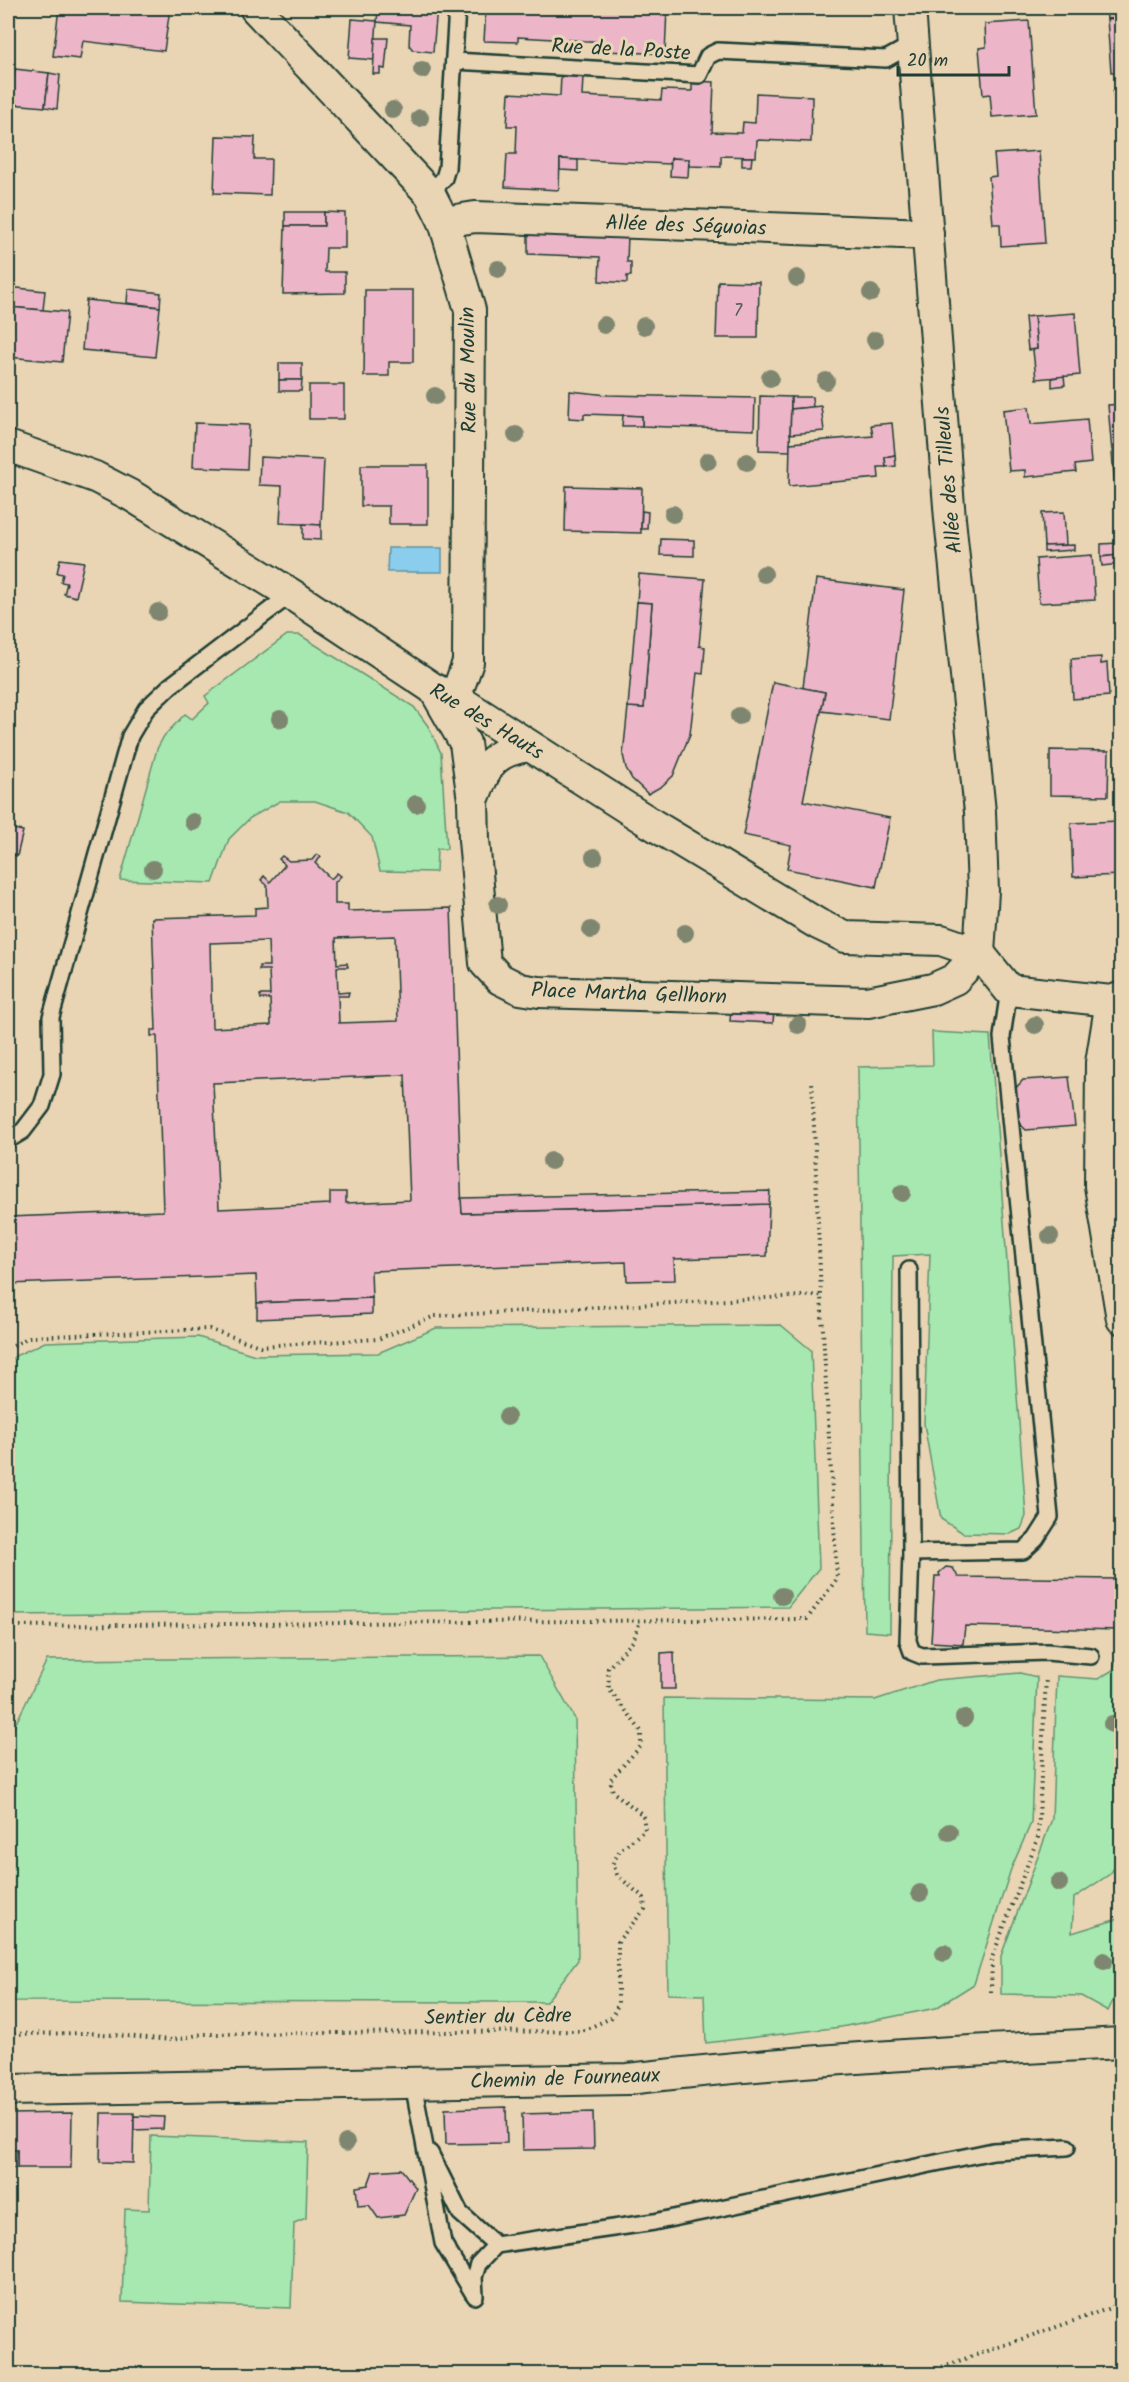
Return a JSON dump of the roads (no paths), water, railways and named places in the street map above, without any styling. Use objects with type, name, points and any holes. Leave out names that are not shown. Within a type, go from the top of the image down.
[{"type":"street","name":"Rue du Moulin","points":[[255,8],[430,194],[444,222],[470,310],[468,663],[444,694]]},
{"type":"street","name":"Allée des Tilleuls","points":[[910,8],[950,519],[980,812],[983,891],[979,953]]},
{"type":"street","name":"Allée des Séquoias","points":[[444,222],[475,217],[928,234]]},
{"type":"street","name":"Rue des Hauts","points":[[8,446],[95,477],[132,496],[291,594],[444,694],[818,924],[845,937],[941,940],[979,953]]},
{"type":"street","name":"Place Martha Gellhorn","points":[[444,694],[465,743],[473,800],[474,840],[485,963],[500,979],[520,989],[538,992],[868,1002],[933,988],[955,979],[979,953]]},
{"type":"street","points":[[473,800],[484,773],[494,759],[506,750],[529,746]]},
{"type":"street","points":[[979,953],[1009,990],[1116,999],[1100,1186],[1120,1307]]},
{"type":"street","name":"Chemin de Fourneaux","points":[[8,2090],[628,2079],[961,2050],[1122,2043]]},
{"type":"lane","points":[[430,194],[444,178],[447,168],[457,8]]},
{"type":"lane","name":"Rue de la Poste","points":[[454,61],[699,75],[708,56],[718,51],[886,59],[913,44]]},
{"type":"lane","points":[[8,1140],[23,1131],[42,1106],[52,1074],[51,1017],[130,736],[146,709],[170,686],[291,594]]},
{"type":"lane","points":[[911,1553],[1023,1551],[1036,1539],[1050,1516],[1002,1037],[1009,990]]},
{"type":"lane","points":[[909,1270],[911,1553],[908,1641],[912,1652],[922,1656],[1047,1652],[1091,1656]]},
{"type":"lane","points":[[413,2083],[443,2243],[475,2296],[474,2277],[478,2264],[496,2245],[654,2222],[993,2151],[1067,2147]]},
{"type":"lane","points":[[423,2140],[460,2213],[496,2245]]},
{"type":"water","points":[[388,548],[442,548],[442,572],[387,572]]}]
